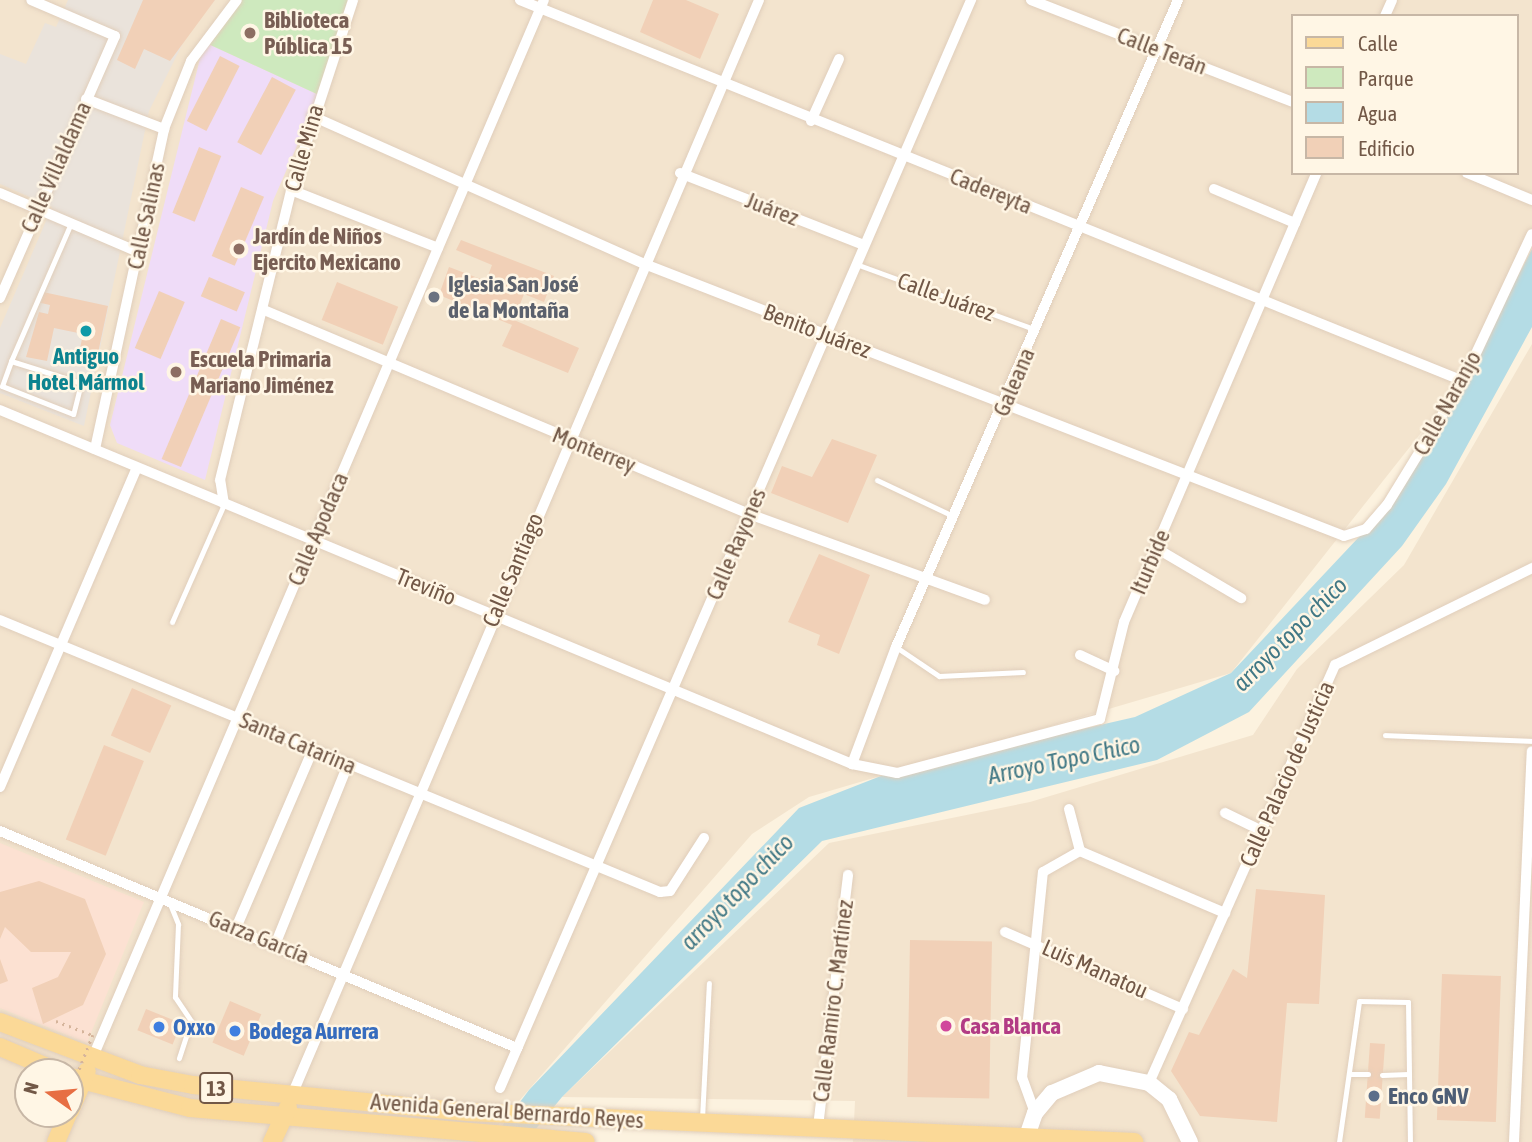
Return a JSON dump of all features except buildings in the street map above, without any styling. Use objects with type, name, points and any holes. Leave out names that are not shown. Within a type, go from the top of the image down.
[{"type":"main road","name":"Avenida General Bernardo Reyes","points":[[0,1022],[92,1059],[172,1082],[292,1095],[468,1112],[818,1127],[1025,1140],[1134,1142]]},
{"type":"main road","points":[[0,1047],[26,1058]]},
{"type":"main road","points":[[84,1070],[92,1059]]},
{"type":"main road","name":"Avenida General Bernardo Reyes","points":[[84,1086],[190,1108],[586,1142]]},
{"type":"main road","name":"Calle Santiago","points":[[272,1142],[292,1095]]},
{"type":"street","name":"Calle Villaldama","points":[[0,298],[115,36],[31,0]]},
{"type":"street","name":"Calle Salinas","points":[[95,449],[164,129],[191,61],[237,0]]},
{"type":"street","name":"Calle Mina","points":[[224,504],[220,480],[264,310],[291,190],[312,117],[353,0]]},
{"type":"street","name":"Cadereyta","points":[[520,0],[542,4],[720,84],[1462,381]]},
{"type":"street","name":"Calle Santiago","points":[[292,1095],[570,440],[680,173],[758,0]]},
{"type":"street","name":"Calle Rayones","points":[[500,1088],[901,156],[971,0]]},
{"type":"street","name":"Calle Terán","points":[[1031,0],[1290,101]]},
{"type":"street","name":"Galeana","points":[[852,764],[896,648],[956,518],[1178,0]]},
{"type":"street","name":"Calle Apodaca","points":[[92,1059],[165,897],[389,366],[463,183],[542,4]]},
{"type":"street","points":[[811,121],[839,59]]},
{"type":"street","points":[[86,99],[164,129]]},
{"type":"street","name":"Benito Juárez","points":[[312,117],[642,263],[1329,534]]},
{"type":"street","name":"Juárez","points":[[680,173],[864,245]]},
{"type":"street","name":"Iturbide","points":[[852,764],[897,773],[1100,719],[1124,622],[1315,175]]},
{"type":"street","points":[[1472,175],[1532,200]]},
{"type":"street","points":[[1214,189],[1295,223]]},
{"type":"street","points":[[291,190],[438,248]]},
{"type":"street","points":[[0,193],[138,252]]},
{"type":"street","name":"Calle Naranjo","points":[[1329,534],[1355,534],[1374,521],[1462,381],[1532,233]]},
{"type":"street","name":"Monterrey","points":[[264,310],[389,366],[749,514],[985,600]]},
{"type":"street","name":"Treviño","points":[[0,410],[852,764]]},
{"type":"street","points":[[0,787],[137,468]]},
{"type":"street","points":[[1156,548],[1241,598]]},
{"type":"street","name":"Calle Palacio de Justicia","points":[[1149,1083],[1340,660],[1532,568]]},
{"type":"street","name":"Santa Catarina","points":[[0,620],[595,869],[660,892],[670,891],[704,838]]},
{"type":"street","points":[[1080,655],[1114,671]]},
{"type":"street","points":[[236,928],[313,750]]},
{"type":"street","points":[[1514,1142],[1532,751]]},
{"type":"street","points":[[275,945],[348,764]]},
{"type":"street","points":[[1069,809],[1080,851]]},
{"type":"street","points":[[1225,813],[1262,831]]},
{"type":"street","name":"Garza García","points":[[0,831],[165,897],[275,945],[343,970],[517,1048]]},
{"type":"street","points":[[1080,851],[1225,913]]},
{"type":"street","points":[[1035,1113],[1022,1078],[1040,877],[1080,851]]},
{"type":"street","name":"Calle Ramiro C. Martínez","points":[[818,1127],[848,875]]},
{"type":"street","name":"Luis Manatou","points":[[1006,932],[1183,1009]]},
{"type":"street","points":[[1025,1140],[1035,1113],[1074,1079],[1099,1073],[1149,1083],[1169,1099],[1190,1142]]},
{"type":"lane","points":[[11,361],[80,383],[73,414],[2,386],[11,361],[71,223]]},
{"type":"lane","name":"Calle Juárez","points":[[856,264],[1036,330]]},
{"type":"lane","points":[[877,480],[956,518]]},
{"type":"lane","points":[[172,622],[224,504]]},
{"type":"lane","points":[[896,648],[940,676],[1024,672]]},
{"type":"lane","points":[[1385,735],[1532,741]]},
{"type":"lane","points":[[165,897],[178,924],[175,997],[191,1021],[179,1058]]},
{"type":"lane","points":[[701,1122],[709,983]]},
{"type":"lane","points":[[1339,1142],[1359,1001],[1408,1002],[1410,1142]]},
{"type":"lane","points":[[1349,1074],[1368,1073]]},
{"type":"lane","points":[[1382,1075],[1408,1074]]},
{"type":"path","points":[[56,1021],[93,1035],[84,1058]]},
{"type":"shaded area","points":[[0,0],[1532,0],[1532,243],[1466,376],[1231,673],[809,797],[752,834],[483,1142],[0,1142]]},
{"type":"shaded area","points":[[68,0],[215,0],[187,35],[149,111],[84,426],[0,393],[0,328],[52,207],[0,184],[0,54],[26,64],[45,23],[56,27]]},
{"type":"shaded area","points":[[204,42],[319,95],[273,201],[205,480],[117,443],[110,425]]},
{"type":"shaded area","points":[[1532,344],[1532,1142],[853,1142],[855,1101],[562,1097],[829,843],[1030,802],[1253,735],[1297,669],[1404,565]]},
{"type":"shaded area","points":[[0,843],[144,902],[87,1043],[0,1008]]},
{"type":"green space","points":[[238,0],[353,0],[319,95],[204,42]]},
{"type":"water","points":[[1532,249],[1532,327],[1446,484],[1402,546],[1249,712],[1157,760],[822,841],[562,1097],[525,1142],[490,1142],[529,1090],[799,808],[886,774],[1135,717],[1231,673],[1374,521],[1463,381]]},
{"type":"place","name":"Biblioteca Pública 15","points":[[250,33]]},
{"type":"place","name":"Jardín de Niños Ejercito Mexicano","points":[[239,249]]},
{"type":"place","name":"Iglesia San José de la Montaña","points":[[434,297]]},
{"type":"place","name":"Antiguo Hotel Mármol","points":[[86,331]]},
{"type":"place","name":"Escuela Primaria Mariano Jiménez","points":[[176,372]]},
{"type":"place","name":"Casa Blanca","points":[[946,1026]]},
{"type":"place","name":"Oxxo","points":[[159,1027]]},
{"type":"place","name":"Bodega Aurrera","points":[[235,1031]]},
{"type":"place","name":"Enco GNV","points":[[1374,1096]]},
{"type":"water label","name":"arroyo topo chico","points":[[1290,634]]},
{"type":"water label","name":"Arroyo Topo Chico","points":[[1064,760]]},
{"type":"water label","name":"arroyo topo chico","points":[[737,892]]}]
